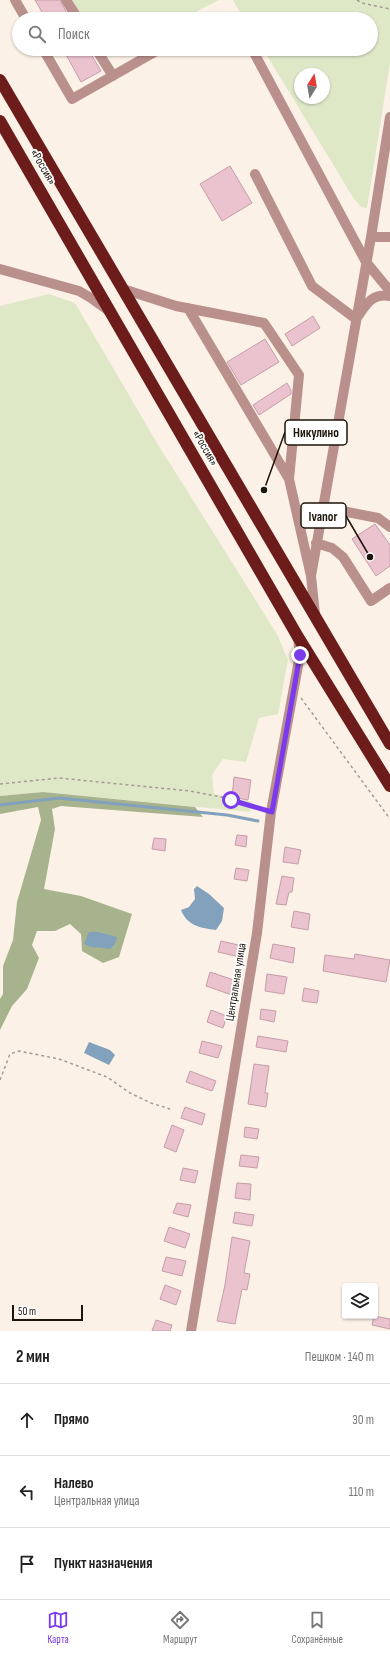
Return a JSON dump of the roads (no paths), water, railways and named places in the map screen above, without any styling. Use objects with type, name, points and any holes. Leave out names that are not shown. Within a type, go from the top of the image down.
[{"type":"highway","name":"«Россия»","points":[[0,80],[390,744]]},
{"type":"highway","name":"«Россия»","points":[[0,121],[298,637],[390,786]]},
{"type":"street","points":[[15,0],[22,12]]},
{"type":"street","points":[[66,0],[74,12]]},
{"type":"street","points":[[47,56],[72,99],[148,56]]},
{"type":"street","points":[[100,56],[113,76]]},
{"type":"street","points":[[256,56],[366,262],[390,291]]},
{"type":"street","points":[[311,576],[322,507],[371,238],[390,117]]},
{"type":"street","points":[[255,174],[312,286],[356,319]]},
{"type":"street","points":[[371,238],[390,237]]},
{"type":"street","points":[[0,269],[79,291],[112,314]]},
{"type":"street","points":[[123,289],[188,308],[264,323],[299,375],[289,479]]},
{"type":"street","points":[[356,319],[371,298],[384,295],[390,296]]},
{"type":"street","points":[[188,308],[289,479],[311,576],[315,614]]},
{"type":"street","points":[[322,507],[378,518],[390,527]]},
{"type":"street","points":[[316,543],[332,548],[343,557],[371,601],[390,588]]},
{"type":"street","name":"Центральная улица","points":[[191,1331],[257,933],[272,812],[300,655],[298,637]]},
{"type":"water","points":[[197,886],[209,894],[224,908],[222,921],[216,930],[200,927],[191,923],[187,920],[181,910],[189,907],[195,899],[194,889]]},
{"type":"water","points":[[89,932],[98,932],[117,937],[115,944],[110,949],[87,946],[84,944]]},
{"type":"water","points":[[89,1042],[110,1050],[115,1055],[109,1065],[84,1053]]},
{"type":"waterway","points":[[0,805],[59,798],[227,815],[258,821]]},
{"type":"place","name":"Никулино","points":[[264,490]]},
{"type":"place","name":"Ivanor","points":[[370,557]]}]
